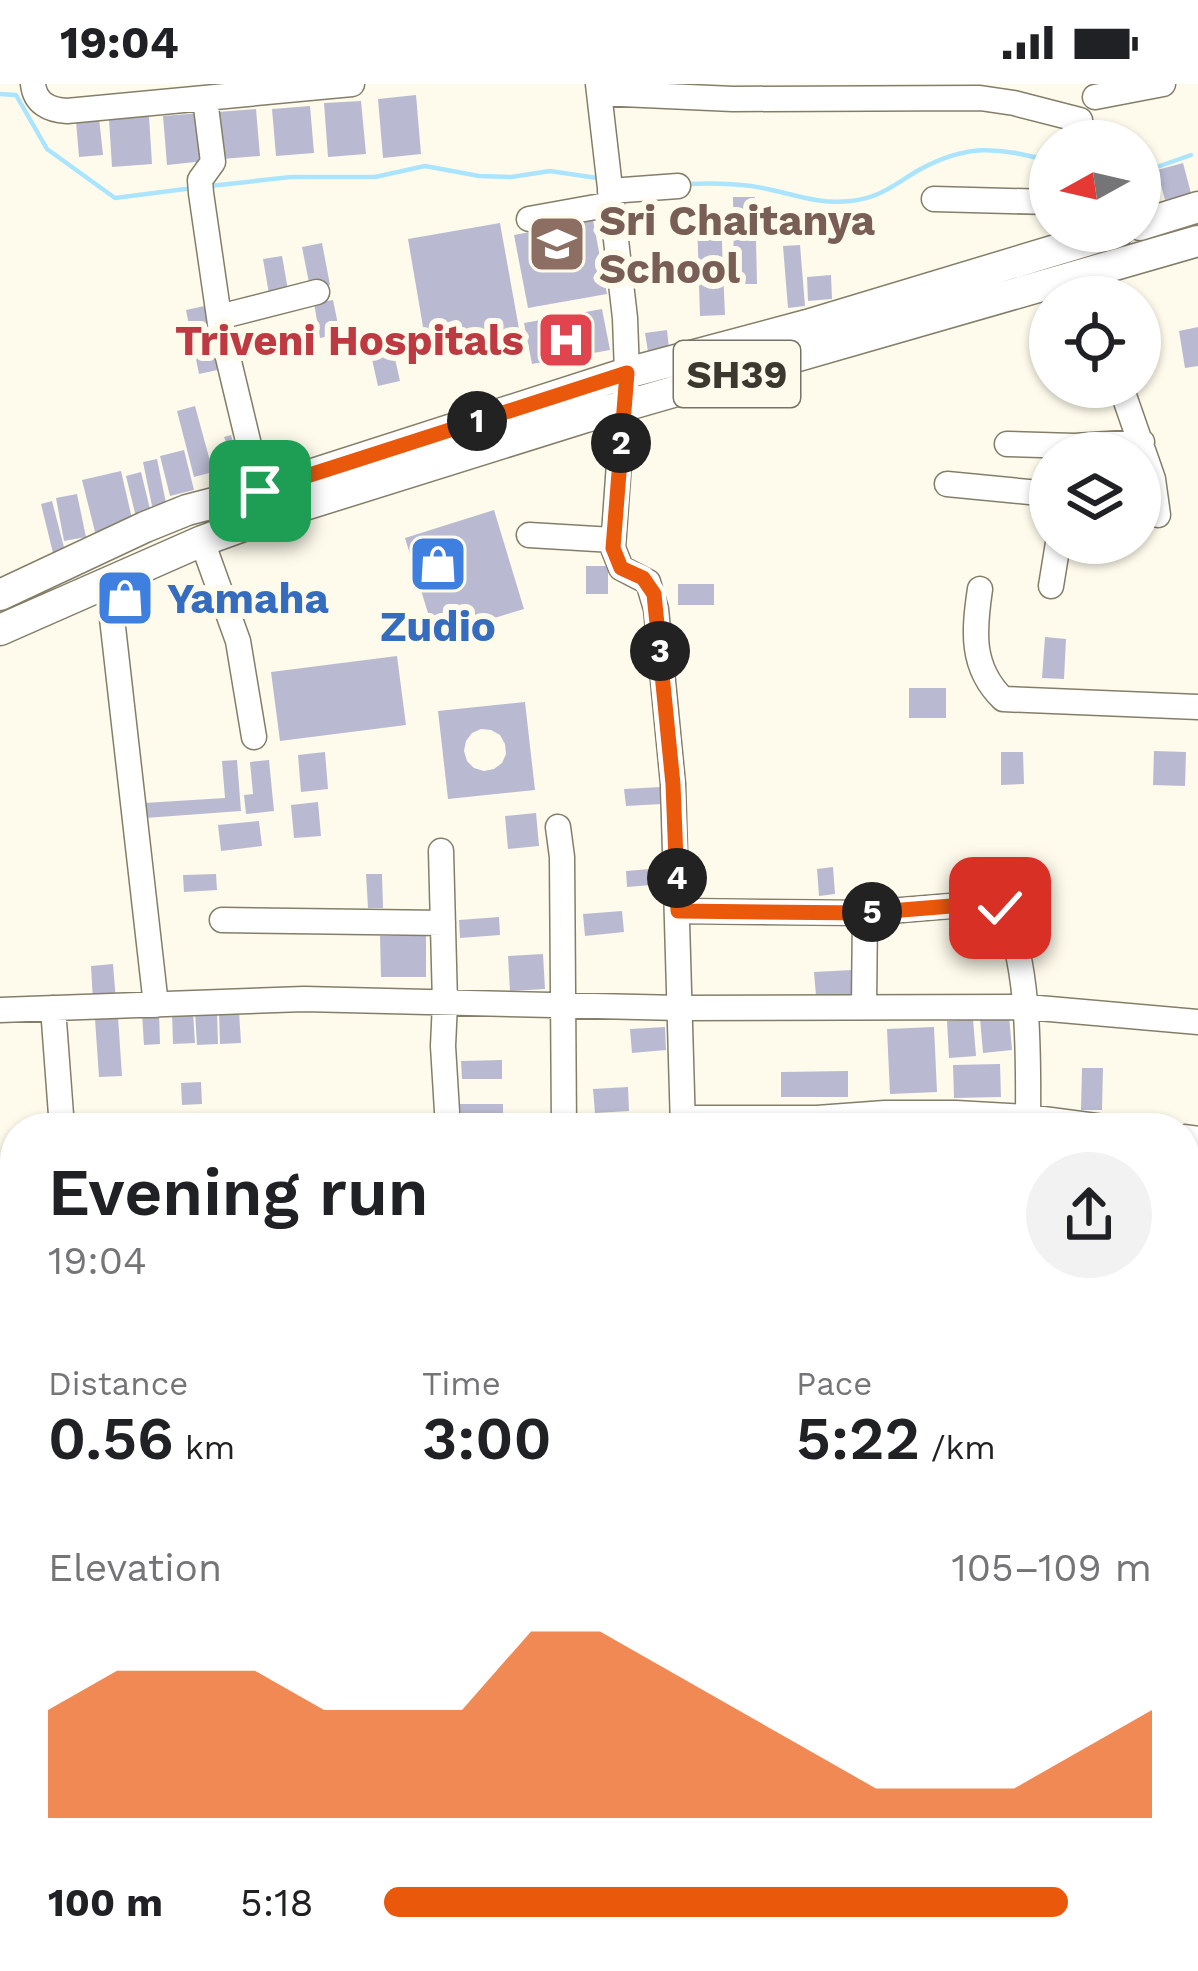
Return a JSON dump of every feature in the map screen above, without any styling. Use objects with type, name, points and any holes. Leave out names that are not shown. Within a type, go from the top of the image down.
[{"type":"main road","points":[[1161,218],[1198,207]]},
{"type":"main road","points":[[0,610],[135,550],[625,390],[1198,226]]},
{"type":"main road","name":"SH39","points":[[1106,276],[1198,241]]},
{"type":"main road","name":"SH39","points":[[0,630],[202,541],[1029,249]]},
{"type":"main road","name":"SH39","points":[[0,595],[187,510],[625,390],[1029,297]]},
{"type":"street","points":[[33,84],[42,104],[55,110],[352,84]]},
{"type":"street","points":[[1083,120],[1100,91],[1163,84]]},
{"type":"street","points":[[683,1113],[673,784],[654,594],[648,582],[616,562],[613,540],[625,390],[625,318],[598,88],[684,98],[890,91],[980,98],[1047,120]]},
{"type":"street","points":[[205,99],[213,162],[200,187],[219,317],[260,491]]},
{"type":"street","points":[[529,220],[610,189],[678,186]]},
{"type":"street","points":[[934,199],[1029,201]]},
{"type":"street","points":[[219,317],[317,292]]},
{"type":"street","points":[[1007,444],[1029,445]]},
{"type":"street","points":[[947,484],[1029,492]]},
{"type":"street","points":[[529,535],[613,540]]},
{"type":"street","points":[[202,541],[238,641],[254,736]]},
{"type":"street","points":[[1051,586],[1055,564]]},
{"type":"street","points":[[108,583],[156,1005]]},
{"type":"street","points":[[980,589],[975,649],[1003,699],[1198,707]]},
{"type":"street","points":[[558,827],[564,1113]]},
{"type":"street","points":[[441,851],[447,1113]]},
{"type":"street","points":[[678,911],[865,913],[976,904],[1000,908],[1012,936],[1027,1007],[1028,1113]]},
{"type":"street","points":[[864,1006],[865,913]]},
{"type":"street","points":[[222,920],[443,923]]},
{"type":"street","points":[[0,1010],[304,1000],[680,1008],[1027,1007],[1198,1022]]},
{"type":"street","points":[[53,1008],[61,1113]]},
{"type":"building","points":[[416,95],[421,154],[383,158],[378,99]]},
{"type":"building","points":[[361,101],[366,154],[328,157],[324,103]]},
{"type":"building","points":[[310,106],[314,153],[276,156],[272,109]]},
{"type":"building","points":[[256,109],[260,156],[222,159],[218,112]]},
{"type":"building","points":[[200,113],[205,161],[167,165],[163,116]]},
{"type":"building","points":[[149,116],[152,164],[112,167],[109,119]]},
{"type":"building","points":[[99,118],[103,155],[79,157],[76,121]]},
{"type":"building","points":[[1183,163],[1191,193],[1165,200],[1161,169]]},
{"type":"building","points":[[733,197],[755,197],[757,284],[734,284]]},
{"type":"building","points":[[697,219],[721,219],[725,315],[700,316]]},
{"type":"building","points":[[593,220],[607,294],[528,308],[514,235]]},
{"type":"building","points":[[500,223],[521,340],[428,356],[408,239]]},
{"type":"building","points":[[322,243],[330,285],[310,288],[302,247]]},
{"type":"building","points":[[800,245],[805,306],[788,308],[783,246]]},
{"type":"building","points":[[282,256],[288,290],[269,294],[263,259]]},
{"type":"building","points":[[831,275],[832,299],[808,301],[807,277]]},
{"type":"building","points":[[333,300],[340,334],[320,338],[314,303]]},
{"type":"building","points":[[209,305],[222,369],[199,374],[186,310]]},
{"type":"building","points":[[602,309],[610,350],[532,364],[524,323]]},
{"type":"building","points":[[1198,327],[1198,366],[1185,368],[1179,331]]},
{"type":"building","points":[[667,330],[669,349],[648,352],[645,333]]},
{"type":"building","points":[[389,332],[400,381],[378,386],[367,337]]},
{"type":"building","points":[[195,406],[210,461],[217,459],[224,485],[217,487],[213,472],[194,477],[177,411]]},
{"type":"building","points":[[231,435],[242,471],[225,480],[216,448],[227,445],[224,437]]},
{"type":"building","points":[[184,450],[194,490],[170,496],[160,456]]},
{"type":"building","points":[[157,459],[166,503],[152,506],[143,462]]},
{"type":"building","points":[[121,471],[133,523],[95,532],[82,480]]},
{"type":"building","points":[[141,472],[151,513],[136,517],[126,476]]},
{"type":"building","points":[[77,494],[86,537],[64,541],[56,498]]},
{"type":"building","points":[[52,501],[65,551],[53,553],[41,504]]},
{"type":"building","points":[[494,510],[524,609],[435,636],[405,538]]},
{"type":"building","points":[[586,566],[608,566],[608,594],[586,594]]},
{"type":"building","points":[[678,584],[714,584],[714,605],[678,605]]},
{"type":"building","points":[[1045,637],[1066,639],[1064,679],[1042,678]]},
{"type":"building","points":[[397,656],[406,725],[280,741],[271,672]]},
{"type":"building","points":[[909,688],[946,688],[946,718],[909,718]]},
{"type":"building","points":[[525,702],[535,790],[448,799],[438,711]],"holes":[[[481,729],[491,730],[505,744],[502,763],[484,771],[474,768],[464,751],[466,741]]]},
{"type":"building","points":[[1154,751],[1186,752],[1185,786],[1153,785]]},
{"type":"building","points":[[325,752],[328,789],[301,792],[298,755]]},
{"type":"building","points":[[1001,752],[1023,752],[1024,784],[1001,785]]},
{"type":"building","points":[[237,760],[241,811],[145,818],[144,803],[225,798],[222,761]]},
{"type":"building","points":[[269,760],[274,811],[246,814],[244,795],[253,794],[250,762]]},
{"type":"building","points":[[661,787],[662,804],[626,806],[624,789]]},
{"type":"building","points":[[318,802],[321,836],[294,838],[291,805]]},
{"type":"building","points":[[536,813],[539,846],[508,849],[505,816]]},
{"type":"building","points":[[259,821],[262,846],[221,851],[218,825]]},
{"type":"building","points":[[833,867],[835,894],[819,896],[817,869]]},
{"type":"building","points":[[662,868],[663,884],[627,887],[626,871]]},
{"type":"building","points":[[216,874],[217,890],[184,892],[183,875]]},
{"type":"building","points":[[366,874],[382,874],[383,908],[368,908]]},
{"type":"building","points":[[622,911],[624,932],[585,936],[583,914]]},
{"type":"building","points":[[499,917],[500,935],[460,938],[459,920]]},
{"type":"building","points":[[380,936],[426,936],[426,977],[381,977]]},
{"type":"building","points":[[543,954],[545,989],[510,991],[508,956]]},
{"type":"building","points":[[113,964],[116,1001],[93,1002],[91,966]]},
{"type":"building","points":[[852,970],[853,994],[816,996],[814,972]]},
{"type":"building","points":[[217,1011],[218,1044],[197,1045],[195,1012]]},
{"type":"building","points":[[239,1011],[241,1043],[220,1044],[219,1012]]},
{"type":"building","points":[[159,1012],[160,1044],[144,1045],[142,1013]]},
{"type":"building","points":[[193,1012],[195,1043],[173,1044],[172,1013]]},
{"type":"building","points":[[1009,1016],[1012,1050],[983,1053],[980,1018]]},
{"type":"building","points":[[118,1017],[122,1076],[99,1077],[95,1019]]},
{"type":"building","points":[[973,1019],[976,1056],[949,1058],[947,1021]]},
{"type":"building","points":[[665,1027],[666,1050],[632,1053],[630,1029]]},
{"type":"building","points":[[934,1027],[937,1092],[890,1094],[887,1029]]},
{"type":"building","points":[[502,1060],[502,1079],[462,1079],[461,1061]]},
{"type":"building","points":[[1000,1064],[1001,1097],[954,1098],[953,1065]]},
{"type":"building","points":[[1082,1068],[1103,1068],[1102,1110],[1081,1110]]},
{"type":"building","points":[[848,1071],[848,1097],[781,1097],[781,1072]]},
{"type":"building","points":[[201,1082],[202,1104],[182,1105],[181,1083]]},
{"type":"building","points":[[628,1087],[629,1111],[595,1113],[593,1089]]},
{"type":"building","points":[[460,1104],[503,1104],[503,1113],[460,1113]]},
{"type":"waterway","points":[[0,94],[16,95],[47,149],[115,198],[193,188]]},
{"type":"waterway","points":[[686,184],[743,185],[812,199],[851,201],[878,194],[951,156],[982,150],[1029,156]]},
{"type":"waterway","points":[[1161,166],[1191,155]]},
{"type":"waterway","points":[[210,186],[291,177],[375,177],[425,166],[479,176],[550,171],[597,178]]},
{"type":"place","name":"Sri Chaitanya School","points":[[557,244]]},
{"type":"place","name":"Triveni Hospitals","points":[[566,340]]},
{"type":"place","name":"Zudio","points":[[438,564]]},
{"type":"place","name":"Yamaha","points":[[125,598]]},
{"type":"route","points":[[260,491],[627,373],[613,548],[621,568],[643,578],[654,594],[673,784],[678,911],[865,913],[976,904],[1000,908]]}]
